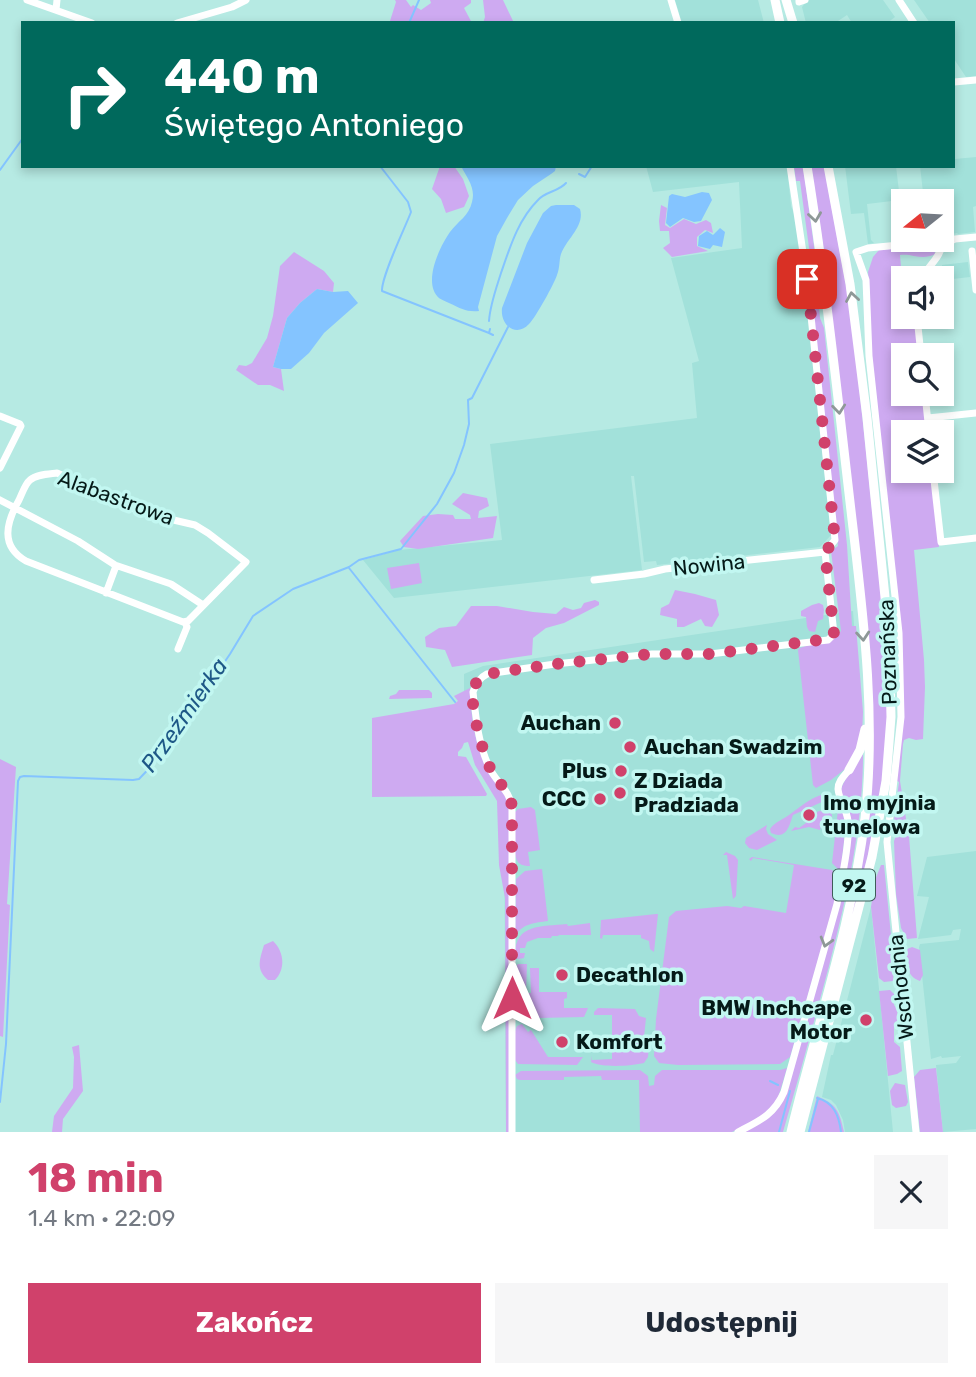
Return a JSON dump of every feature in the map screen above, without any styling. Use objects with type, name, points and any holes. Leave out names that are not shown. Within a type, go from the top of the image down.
[{"type":"main road","points":[[775,0],[780,21]]},
{"type":"main road","points":[[786,0],[792,21]]},
{"type":"main road","name":"Poznańska","points":[[788,1132],[798,1105],[845,924],[860,854],[868,782],[869,710],[856,558],[832,341],[807,168]]},
{"type":"main road","name":"Poznańska","points":[[800,1132],[872,858],[886,780],[891,717],[888,613],[866,406],[850,284],[828,168]]},
{"type":"main road","points":[[849,770],[860,750],[869,710]]},
{"type":"street","points":[[27,0],[86,21]]},
{"type":"street","points":[[56,10],[57,0]]},
{"type":"street","points":[[184,21],[232,7],[246,0]]},
{"type":"street","points":[[671,0],[677,21]]},
{"type":"street","points":[[899,0],[913,21]]},
{"type":"street","points":[[955,82],[976,80]]},
{"type":"street","points":[[512,1132],[512,807],[510,797],[492,773],[482,750],[473,692],[476,684],[487,674],[555,664],[652,654],[710,654],[828,639],[834,634],[825,552],[835,540],[807,279],[790,168]]},
{"type":"street","points":[[954,239],[976,237]]},
{"type":"street","name":"Wschodnia","points":[[891,246],[856,252],[866,280],[869,356],[900,652],[901,717],[887,842],[916,1132]]},
{"type":"street","points":[[972,251],[976,290]]},
{"type":"street","points":[[929,266],[941,252]]},
{"type":"street","points":[[926,406],[928,418],[976,413]]},
{"type":"street","points":[[0,416],[22,426],[0,468]]},
{"type":"street","name":"Alabastrowa","points":[[57,473],[111,495],[126,506],[195,525],[246,562],[186,622],[178,621],[18,557],[6,538],[6,530],[15,507],[30,481],[57,473]]},
{"type":"street","points":[[934,483],[941,542],[976,538]]},
{"type":"street","points":[[0,500],[78,541],[116,566],[171,584],[203,605]]},
{"type":"street","name":"Nowina","points":[[594,580],[665,569],[825,552]]},
{"type":"street","points":[[106,593],[116,566]]},
{"type":"street","points":[[178,649],[187,627],[186,622]]},
{"type":"street","points":[[738,1132],[773,1111],[784,1092],[841,885],[848,825],[847,811],[838,787],[849,770]]},
{"type":"shaded area","points":[[395,0],[406,0],[411,7],[413,5],[421,10],[431,3],[430,0],[471,0],[464,8],[471,21],[390,21]]},
{"type":"shaded area","points":[[483,0],[503,0],[513,21],[484,21]]},
{"type":"shaded area","points":[[675,0],[758,0],[763,21],[681,21]]},
{"type":"shaded area","points":[[808,0],[883,0],[895,17],[890,21],[851,21],[847,15],[838,21],[806,21],[802,7]]},
{"type":"shaded area","points":[[914,0],[976,0],[976,76],[966,77],[955,60],[955,21],[929,21]]},
{"type":"shaded area","points":[[976,157],[976,206],[973,207],[975,232],[954,234],[954,189],[923,189],[920,168],[955,168],[955,159]]},
{"type":"shaded area","points":[[439,168],[455,168],[469,196],[464,207],[446,213],[441,199],[432,189]]},
{"type":"shaded area","points":[[462,168],[556,168],[518,200],[497,236],[479,311],[464,310],[440,298],[432,283],[434,265],[442,246],[472,202],[472,188]]},
{"type":"shaded area","points":[[647,168],[787,168],[791,206],[799,226],[831,535],[820,547],[657,565],[656,561],[644,562],[634,476],[631,476],[642,570],[394,598],[363,560],[399,550],[502,540],[490,444],[697,418],[692,363],[699,361],[671,258],[742,248],[739,182],[653,192]]},
{"type":"shaded area","points":[[794,168],[803,168],[819,290],[810,278],[807,258],[810,255],[800,181],[796,181]]},
{"type":"shaded area","points":[[811,168],[824,168],[855,347],[888,661],[887,743],[876,824],[797,1132],[793,1132],[840,955],[872,749],[828,278]]},
{"type":"shaded area","points":[[845,168],[896,168],[899,189],[891,189],[891,201],[867,204],[871,240],[874,243],[868,244],[864,213],[851,214]]},
{"type":"shaded area","points":[[702,192],[709,193],[712,200],[701,221],[694,222],[683,218],[670,227],[666,223],[669,196],[672,194],[685,197]]},
{"type":"shaded area","points":[[556,205],[574,205],[580,209],[580,221],[561,254],[559,270],[540,308],[529,324],[514,330],[506,324],[502,308],[527,243],[543,213]]},
{"type":"shaded area","points":[[661,205],[667,208],[665,225],[670,228],[684,219],[696,224],[706,220],[711,223],[713,233],[705,230],[697,237],[697,246],[708,251],[672,257],[663,248],[670,243],[669,231],[660,231]]},
{"type":"shaded area","points":[[720,228],[725,232],[722,247],[713,245],[710,249],[698,246],[699,236],[707,231],[713,235]]},
{"type":"shaded area","points":[[879,250],[935,254],[926,257],[900,255],[901,266],[891,266],[891,329],[916,329],[917,343],[891,343],[891,406],[924,406],[926,420],[891,420],[891,483],[932,483],[939,547],[914,550],[925,687],[923,739],[909,738],[904,740],[903,744],[900,781],[907,825],[894,820],[899,782],[900,620],[870,338],[868,272],[873,257]]},
{"type":"shaded area","points":[[294,252],[324,271],[334,283],[333,292],[317,289],[287,318],[273,367],[281,369],[284,391],[270,385],[258,385],[236,370],[239,365],[252,363],[267,338],[280,266]]},
{"type":"shaded area","points":[[968,262],[970,277],[954,279],[954,266],[942,265]]},
{"type":"shaded area","points":[[813,283],[818,291],[816,304],[824,328],[847,545],[852,626],[856,626],[863,712],[862,735],[849,764],[831,780],[816,788],[813,785],[798,650],[841,631],[831,551],[838,546],[810,291]]},
{"type":"shaded area","points":[[317,289],[348,291],[358,303],[324,333],[309,353],[291,369],[273,367],[287,318]]},
{"type":"shaded area","points":[[463,493],[487,498],[489,506],[479,511],[478,518],[497,516],[493,538],[418,549],[404,547],[400,541],[423,516],[438,514],[453,515],[455,519],[471,519],[470,515],[452,504]]},
{"type":"shaded area","points":[[419,563],[422,583],[391,589],[387,568]]},
{"type":"shaded area","points":[[675,590],[716,600],[719,615],[712,627],[705,626],[701,619],[684,627],[677,627],[677,619],[660,615],[661,608],[669,604]]},
{"type":"shaded area","points":[[595,600],[599,605],[564,623],[546,628],[533,638],[532,655],[452,667],[445,650],[426,647],[425,637],[439,628],[456,626],[471,606],[497,606],[556,614],[564,607],[573,610]]},
{"type":"shaded area","points":[[819,603],[823,605],[823,619],[818,621],[815,632],[809,631],[806,617],[801,616],[801,611]]},
{"type":"shaded area","points":[[853,611],[861,713],[861,764],[853,844],[790,1099],[726,1132],[506,1132],[504,808],[464,706],[464,674],[483,666]]},
{"type":"shaded area","points":[[470,688],[479,747],[509,806],[509,1132],[506,1132],[505,898],[499,865],[497,801],[475,765],[468,742],[464,743],[458,756],[466,757],[486,796],[372,797],[372,718],[454,704],[458,701],[454,696]]},
{"type":"shaded area","points":[[399,690],[429,690],[432,698],[389,699]]},
{"type":"shaded area","points":[[863,754],[860,808],[848,887],[783,1132],[743,1132],[772,1115],[784,1098],[830,937],[851,818],[841,788]]},
{"type":"shaded area","points":[[0,759],[16,767],[7,904],[10,905],[3,1037],[0,1036]]},
{"type":"shaded area","points":[[824,794],[832,798],[833,806],[827,806],[828,802],[824,801],[793,815],[781,835],[771,833],[770,829],[776,823],[810,800]]},
{"type":"shaded area","points":[[839,801],[846,824],[839,870],[832,863]]},
{"type":"shaded area","points":[[531,807],[535,810],[540,850],[528,852],[528,866],[520,864],[515,854],[515,812]]},
{"type":"shaded area","points":[[819,811],[830,812],[832,815],[831,831],[830,826],[826,826],[823,833],[821,825],[820,830],[809,827],[791,831],[806,823],[805,819]]},
{"type":"shaded area","points":[[767,825],[768,834],[777,840],[757,850],[749,848],[745,843],[746,838]]},
{"type":"shaded area","points":[[898,831],[909,836],[917,938],[907,939],[901,928],[896,894],[894,841]]},
{"type":"shaded area","points":[[976,851],[976,1129],[943,1132],[936,1065],[956,1063],[961,1056],[931,1059],[919,947],[920,944],[959,940],[961,929],[953,930],[951,935],[918,939],[929,897],[917,896],[927,857]]},
{"type":"shaded area","points":[[726,852],[738,860],[736,896],[733,899],[727,855],[723,855]]},
{"type":"shaded area","points":[[752,857],[832,870],[839,879],[790,1057],[780,1064],[659,1063],[654,1056],[656,1019],[669,917],[676,911],[727,906],[786,913],[794,865],[753,858],[751,861],[749,859]]},
{"type":"shaded area","points":[[881,865],[884,865],[894,965],[893,981],[884,982],[879,978],[871,907],[875,880]]},
{"type":"shaded area","points":[[542,869],[548,921],[526,926],[515,936],[516,879],[525,871]]},
{"type":"shaded area","points":[[871,907],[893,1132],[845,1132],[836,1105],[822,1097]]},
{"type":"shaded area","points":[[658,914],[654,952],[650,949],[649,941],[641,938],[641,935],[603,935],[602,939],[600,938],[601,920]]},
{"type":"shaded area","points":[[590,923],[591,935],[538,938],[527,942],[525,948],[520,948],[520,953],[525,953],[524,958],[515,957],[516,946],[524,932],[539,927]]},
{"type":"shaded area","points":[[273,941],[280,950],[282,965],[279,976],[275,980],[268,980],[261,972],[260,959],[264,945]]},
{"type":"shaded area","points":[[912,947],[920,950],[923,975],[920,981],[912,976],[906,964],[905,950]]},
{"type":"shaded area","points":[[518,964],[527,964],[526,993],[531,993],[530,968],[539,968],[539,992],[567,992],[564,1008],[588,1008],[584,1017],[538,1018],[533,1016],[529,1003],[524,1003],[524,1016],[519,1017],[515,1012],[515,967]]},
{"type":"shaded area","points":[[890,990],[895,995],[894,1005],[899,1025],[894,1028],[894,1042],[900,1047],[902,1071],[888,1076],[879,991]]},
{"type":"shaded area","points":[[598,1008],[635,1009],[639,1016],[646,1018],[644,1037],[649,1041],[648,1057],[644,1063],[609,1066],[591,1062],[592,1056],[592,1060],[612,1059],[612,1015],[594,1015]]},
{"type":"shaded area","points":[[522,1024],[528,1032],[531,1030],[548,1057],[583,1057],[577,1065],[518,1064],[515,1060],[515,1031],[517,1026]]},
{"type":"shaded area","points":[[79,1045],[83,1091],[63,1119],[62,1132],[52,1132],[54,1116],[73,1088],[72,1047]]},
{"type":"shaded area","points":[[787,1068],[777,1101],[760,1118],[732,1132],[640,1132],[639,1080],[602,1080],[601,1076],[564,1077],[564,1080],[520,1080],[515,1075],[521,1071],[640,1070],[648,1076],[649,1086],[654,1085],[655,1076],[662,1070]]},
{"type":"shaded area","points":[[936,1068],[943,1132],[920,1132],[914,1077],[920,1070]]},
{"type":"shaded area","points":[[895,1083],[905,1085],[908,1102],[906,1106],[896,1108],[892,1105],[890,1091]]},
{"type":"shaded area","points":[[817,1096],[836,1109],[844,1132],[808,1132]]},
{"type":"waterway","points":[[410,21],[419,0]]},
{"type":"waterway","points":[[0,170],[21,141]]},
{"type":"waterway","points":[[382,168],[408,202],[411,212],[389,264],[382,291],[489,333]]},
{"type":"waterway","name":"Przeźmierka","points":[[579,174],[585,177],[591,168]]},
{"type":"waterway","name":"Przeźmierka","points":[[489,321],[501,273],[520,225],[541,197],[566,183]]},
{"type":"waterway","name":"Przeźmierka","points":[[0,1102],[6,1044],[20,777],[139,779],[160,757],[253,616],[293,589],[349,567],[359,560],[401,549],[437,504],[454,473],[469,424],[468,400],[472,398],[508,327]]},
{"type":"waterway","name":"Przeźmierka","points":[[490,329],[489,333],[493,335]]},
{"type":"waterway","points":[[349,568],[455,702]]},
{"type":"waterway","points":[[770,1081],[778,1085]]},
{"type":"waterway","points":[[779,1132],[790,1091]]},
{"type":"waterway","points":[[817,1098],[835,1110],[841,1132]]},
{"type":"waterway","points":[[809,1132],[818,1099]]},
{"type":"place","name":"Auchan","points":[[615,723]]},
{"type":"place","name":"Auchan Swadzim","points":[[630,747]]},
{"type":"place","name":"Plus","points":[[621,771]]},
{"type":"place","name":"Z Dziada Pradziada","points":[[620,793]]},
{"type":"place","name":"CCC","points":[[600,799]]},
{"type":"place","name":"Imo myjnia tunelowa","points":[[809,815]]},
{"type":"place","name":"Decathlon","points":[[562,975]]},
{"type":"place","name":"BMW Inchcape Motor","points":[[866,1020]]},
{"type":"place","name":"Komfort","points":[[562,1042]]},
{"type":"route","points":[[512,998],[512,807],[509,795],[491,770],[480,742],[473,692],[481,677],[555,664],[652,654],[710,654],[828,639],[834,634],[825,552],[835,540],[807,279]]}]
